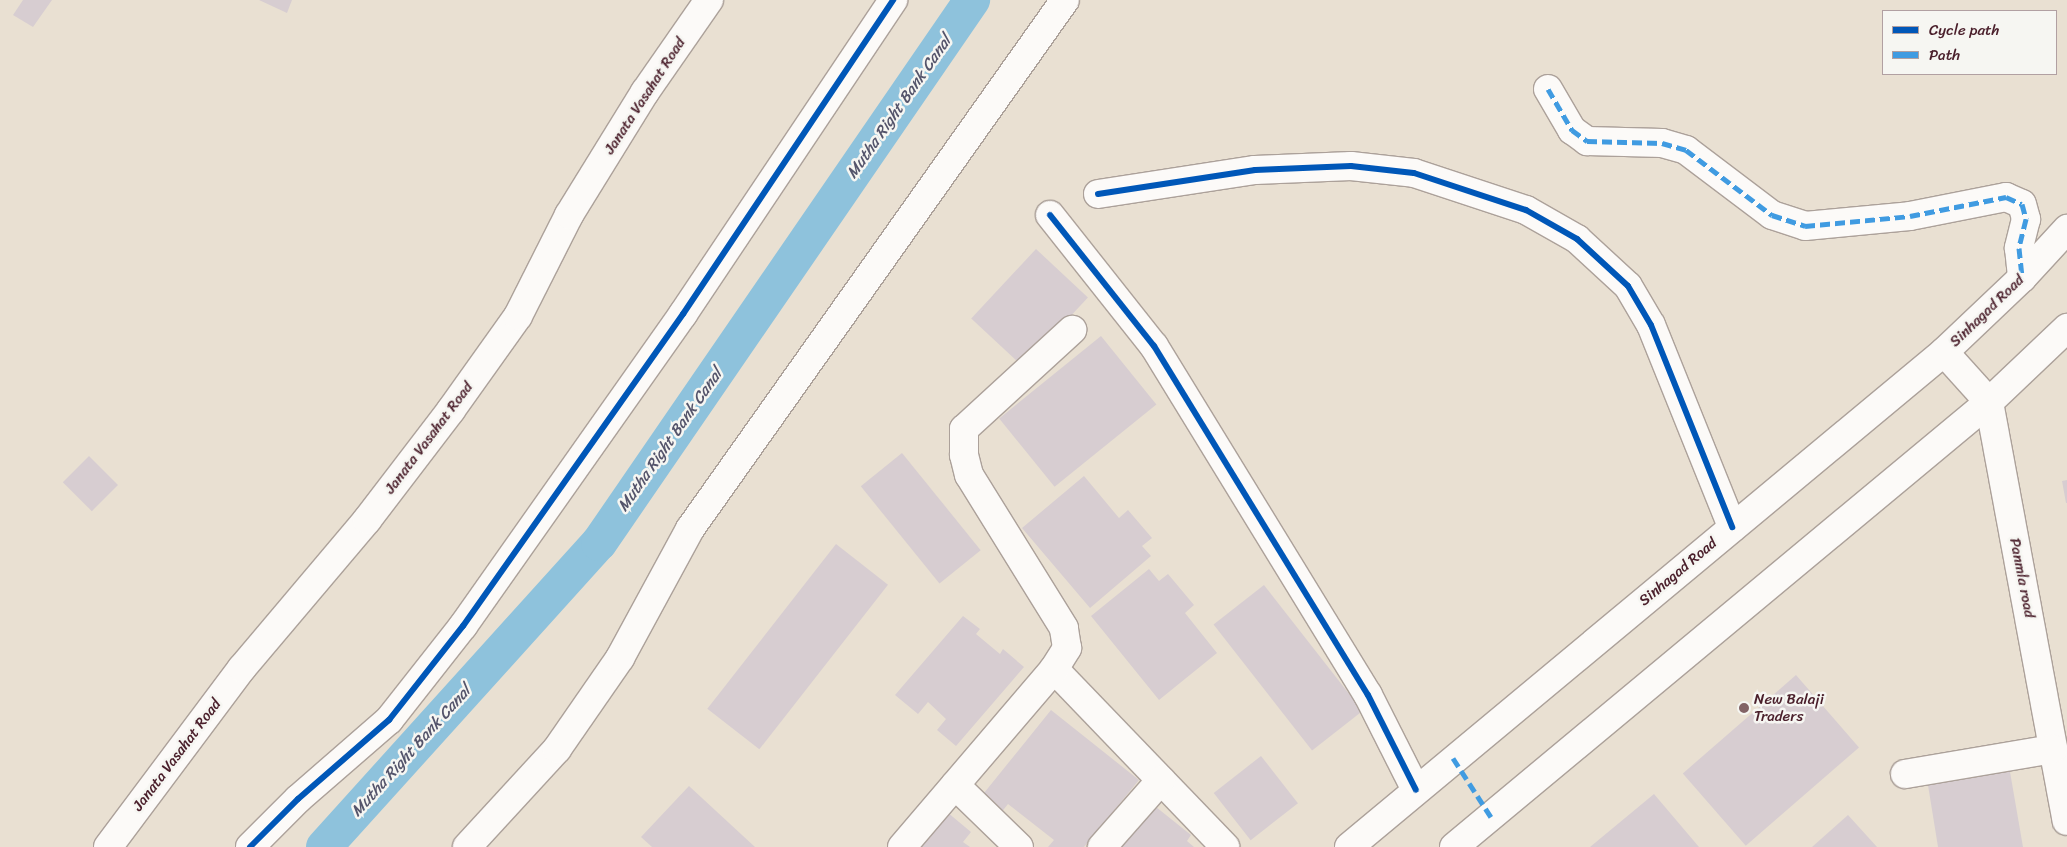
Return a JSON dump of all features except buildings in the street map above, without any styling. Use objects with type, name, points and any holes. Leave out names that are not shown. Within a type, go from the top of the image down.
[{"type":"street","name":"Janata Vasahat Road","points":[[108,847],[242,668],[367,520],[451,410],[518,316],[569,215],[645,92],[709,0]]},
{"type":"street","points":[[250,847],[298,799],[389,720],[463,626],[684,314],[893,0]]},
{"type":"street","points":[[467,847],[557,749],[620,658],[690,529],[1065,0]]},
{"type":"street","points":[[1548,89],[1572,130],[1586,141],[1662,143],[1686,150],[1772,214],[1805,226],[1910,216],[2006,197],[2022,204],[2026,218],[2019,248],[2022,278]]},
{"type":"street","points":[[1098,194],[1255,170],[1351,166],[1414,173],[1526,210],[1577,239],[1628,286],[1651,325],[1732,527]]},
{"type":"street","points":[[1050,215],[1154,346],[1368,695],[1416,790]]},
{"type":"street","name":"Sinhagad Road","points":[[1349,847],[1944,352],[2022,278],[2067,230]]},
{"type":"street","points":[[1454,847],[1989,402],[2067,328]]},
{"type":"street","points":[[902,847],[1054,670],[1067,648],[1064,628],[969,475],[964,455],[964,430],[1072,330]]},
{"type":"street","points":[[1944,352],[1989,402]]},
{"type":"street","name":"Panmla road","points":[[1989,402],[2067,820]]},
{"type":"street","points":[[1054,670],[1225,847]]},
{"type":"street","points":[[1905,774],[2053,749]]},
{"type":"street","points":[[1102,847],[1160,780]]},
{"type":"street","points":[[955,786],[1019,847]]},
{"type":"waterway","name":"Mutha Right Bank Canal","points":[[324,847],[599,543],[972,0]]},
{"type":"marked path","points":[[1548,89],[1572,130],[1587,141],[1662,143],[1686,150],[1772,215],[1805,226],[1910,216],[2006,197],[2022,204],[2026,219],[2019,248],[2022,278]]},
{"type":"marked path","points":[[1453,758],[1491,817]]},
{"type":"cycle path","points":[[250,847],[298,799],[389,720],[463,626],[683,314],[893,0]]},
{"type":"cycle path","points":[[1098,194],[1255,170],[1351,166],[1414,173],[1526,210],[1577,239],[1628,286],[1651,325],[1732,527]]},
{"type":"cycle path","points":[[1050,215],[1154,346],[1368,695],[1416,790]]},
{"type":"place","name":"New Balaji Traders","points":[[1744,708]]}]
